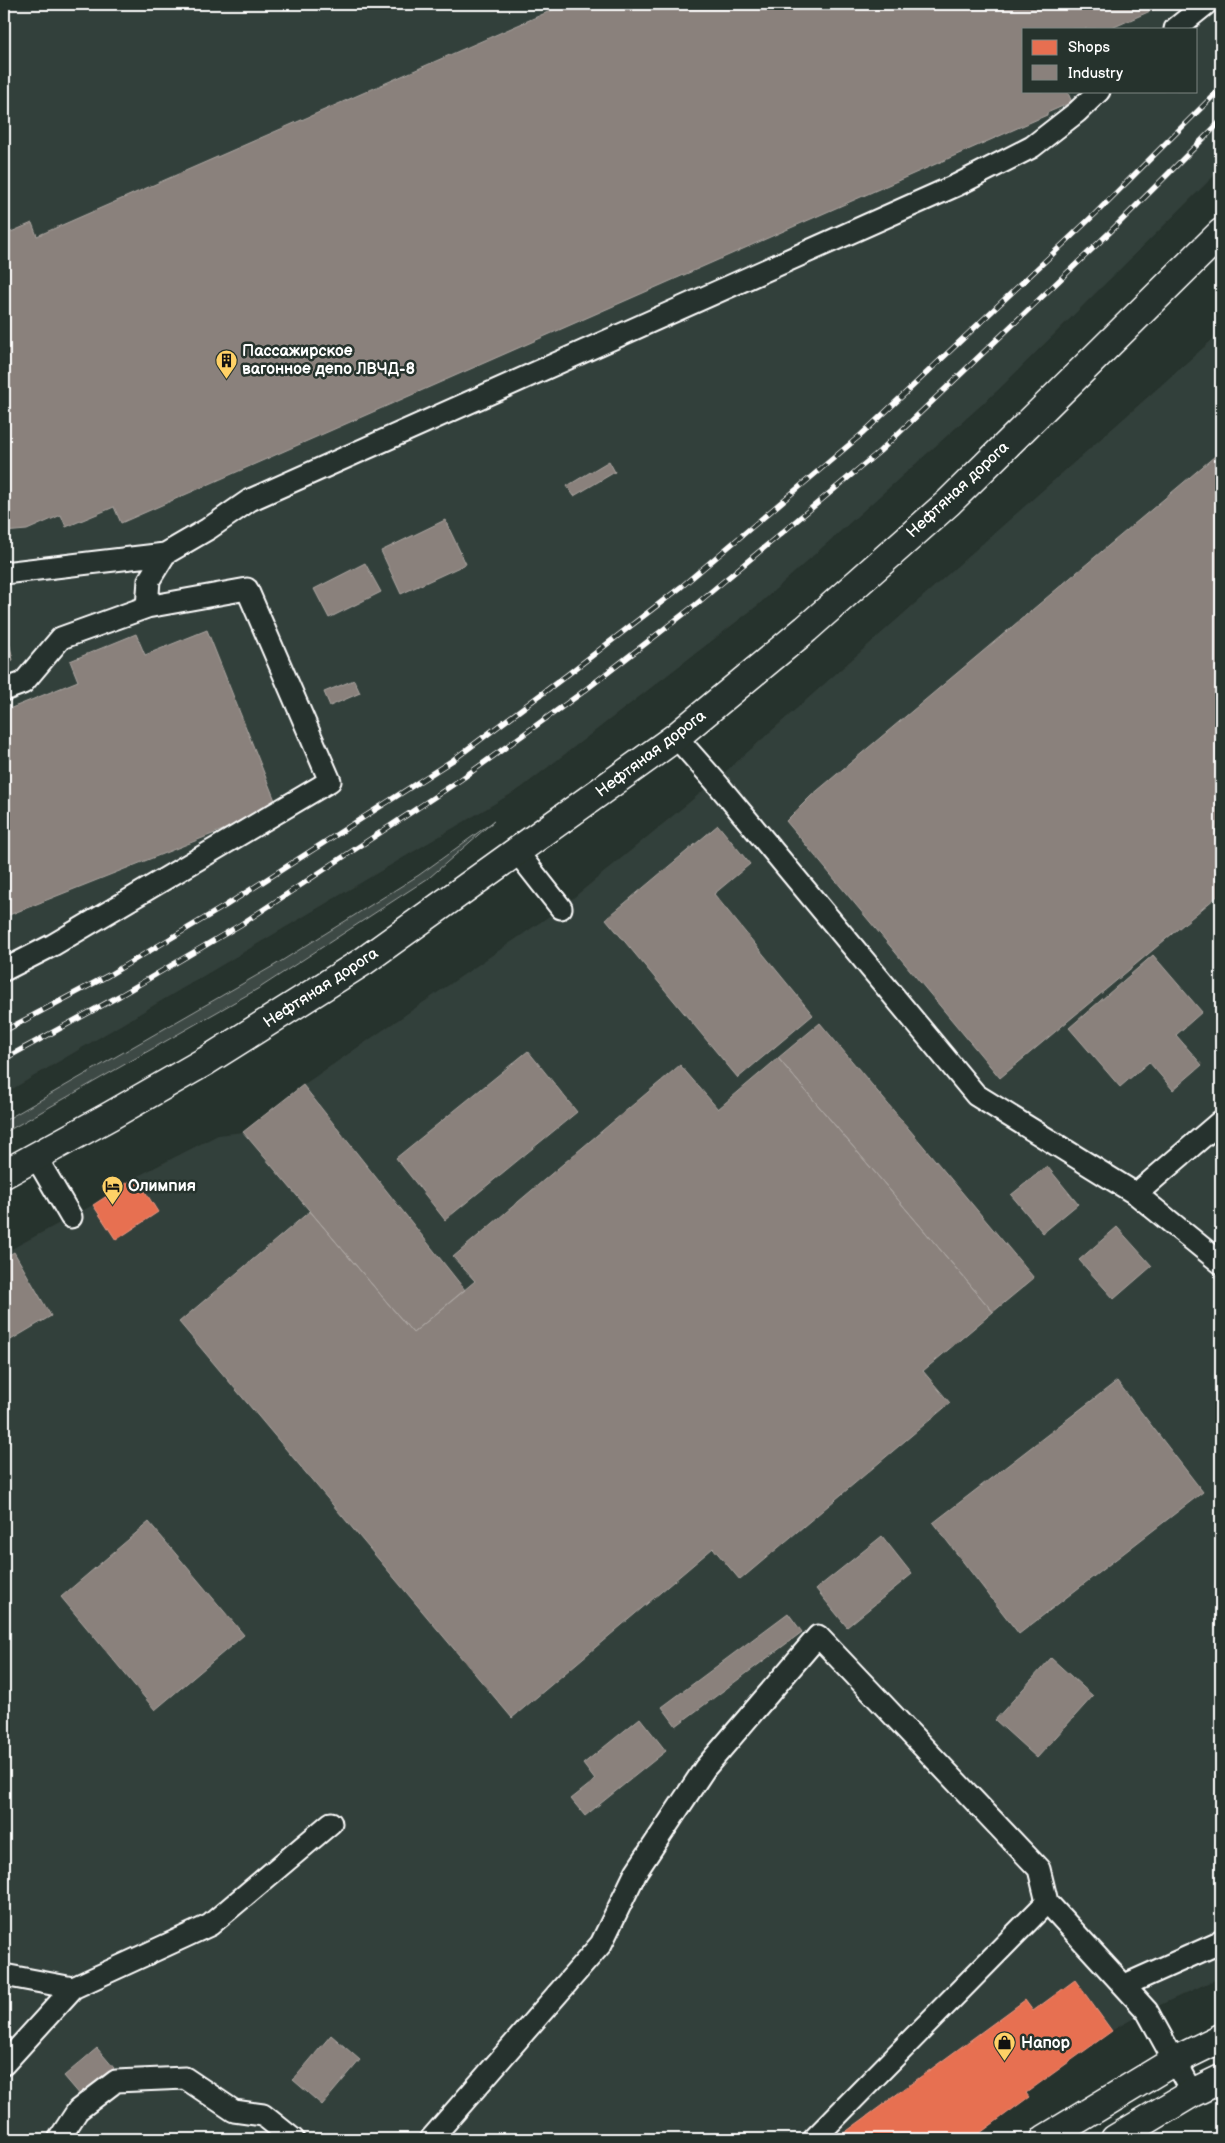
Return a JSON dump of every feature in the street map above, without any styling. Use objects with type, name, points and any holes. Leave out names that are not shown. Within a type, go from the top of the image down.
[{"type":"street","name":"Нефтяная дорога","points":[[4,1174],[197,1066],[364,961],[676,737],[806,629],[948,503],[1221,233]]},
{"type":"street","points":[[1045,2139],[1174,2061],[1221,2038]]},
{"type":"street","points":[[1115,2139],[1192,2093],[1221,2080]]},
{"type":"lane","points":[[1176,28],[1206,4]]},
{"type":"lane","points":[[4,573],[165,554],[208,529],[250,500],[991,168],[1032,147],[1098,92]]},
{"type":"lane","points":[[147,607],[149,580],[165,554]]},
{"type":"lane","points":[[4,690],[23,683],[61,638],[147,607],[247,589],[330,781],[53,945],[4,970]]},
{"type":"lane","points":[[676,737],[715,781],[976,1095],[1136,1194],[1221,1263]]},
{"type":"lane","points":[[517,852],[561,908]]},
{"type":"lane","points":[[1136,1194],[1221,1121]]},
{"type":"lane","points":[[36,1157],[71,1217]]},
{"type":"lane","points":[[431,2139],[601,1944],[636,1872],[705,1768],[818,1636],[1039,1869],[1047,1902],[1147,2011],[1192,2093]]},
{"type":"lane","points":[[4,2064],[73,1988],[210,1925],[331,1823]]},
{"type":"lane","points":[[814,2139],[1047,1902]]},
{"type":"lane","points":[[1125,1985],[1217,1944],[1221,1940]]},
{"type":"lane","points":[[4,1975],[73,1988]]},
{"type":"lane","points":[[59,2139],[78,2110],[116,2081],[185,2078],[234,2110],[264,2115],[293,2139]]},
{"type":"shaded area","points":[[4,4],[1221,4],[1221,169],[997,391],[757,606],[521,788],[4,1094]]},
{"type":"shaded area","points":[[1221,332],[1221,1977],[1147,2011],[1111,2031],[1026,2093],[1029,2097],[972,2139],[4,2139],[4,1253],[93,1205],[136,1177],[218,1135],[243,1132],[303,1085],[561,908],[715,781]]},
{"type":"shaded area","points":[[494,821],[430,877],[261,987],[4,1133],[4,1121],[275,965],[419,875]]},
{"type":"building: Shops","points":[[136,1177],[158,1212],[116,1240],[93,1205]]},
{"type":"building: Shops","name":"Напор","points":[[1075,1980],[1112,2031],[1026,2093],[1029,2097],[972,2139],[836,2139],[1025,2000],[1033,2011]]},
{"type":"building: Industry","name":"Пассажирское вагонное депо ЛВЧД-8","points":[[566,4],[1166,4],[1112,28],[1022,28],[1022,92],[1067,92],[1072,102],[1047,113],[1047,115],[121,523],[114,507],[66,527],[61,515],[27,530],[4,532],[4,235],[32,223],[37,236]]},
{"type":"building: Industry","points":[[1221,451],[1221,893],[1000,1078],[786,821],[811,796]]},
{"type":"building: Industry","points":[[609,461],[615,472],[574,496],[567,486]]},
{"type":"building: Industry","points":[[445,520],[466,564],[401,594],[381,551]]},
{"type":"building: Industry","points":[[365,563],[381,592],[329,618],[314,589]]},
{"type":"building: Industry","points":[[4,619],[13,660],[4,662]]},
{"type":"building: Industry","points":[[207,630],[278,808],[4,917],[4,711],[78,681],[70,661],[136,634],[145,655]]},
{"type":"building: Industry","points":[[354,680],[360,693],[330,706],[324,692]]},
{"type":"building: Industry","points":[[718,825],[750,864],[714,894],[813,1015],[738,1078],[606,919]]},
{"type":"building: Industry","points":[[1153,955],[1202,1012],[1176,1035],[1202,1065],[1173,1090],[1149,1062],[1120,1087],[1069,1028]]},
{"type":"building: Industry","points":[[820,1023],[1034,1278],[993,1312],[778,1058]]},
{"type":"building: Industry","points":[[528,1051],[577,1112],[445,1220],[396,1158]]},
{"type":"building: Industry","points":[[778,1058],[993,1312],[923,1371],[950,1403],[740,1580],[713,1548],[512,1718],[179,1322],[310,1211],[413,1333],[475,1281],[453,1257],[680,1065],[718,1109]]},
{"type":"building: Industry","points":[[303,1085],[465,1290],[413,1333],[243,1132]]},
{"type":"building: Industry","points":[[1047,1166],[1078,1204],[1043,1233],[1011,1195]]},
{"type":"building: Industry","points":[[1117,1227],[1152,1266],[1114,1299],[1079,1260]]},
{"type":"building: Industry","points":[[14,1252],[51,1316],[4,1344],[4,1258]]},
{"type":"building: Industry","points":[[1117,1381],[1203,1492],[1019,1634],[933,1523]]},
{"type":"building: Industry","points":[[149,1522],[244,1635],[155,1710],[61,1597]]},
{"type":"building: Industry","points":[[882,1536],[912,1574],[847,1627],[816,1589]]},
{"type":"building: Industry","points":[[788,1613],[802,1632],[676,1726],[662,1707]]},
{"type":"building: Industry","points":[[1051,1658],[1093,1696],[1037,1758],[995,1720]]},
{"type":"building: Industry","points":[[640,1718],[666,1751],[585,1816],[571,1799],[595,1780],[583,1764]]},
{"type":"building: Industry","points":[[331,2035],[360,2060],[322,2105],[293,2080]]},
{"type":"building: Industry","points":[[97,2048],[114,2068],[81,2096],[64,2076]]},
{"type":"railway","points":[[4,1031],[109,975],[225,906],[453,760],[681,587],[862,434],[1096,213],[1221,88]]},
{"type":"railway","points":[[4,1059],[121,995],[240,925],[460,780],[580,694],[694,606],[880,451],[1109,233],[1221,121]]},
{"type":"place","name":"Пассажирское вагонное депо ЛВЧД-8","points":[[226,379]]},
{"type":"place","name":"Олимпия","points":[[112,1205]]},
{"type":"place","name":"Напор","points":[[1005,2062]]}]
